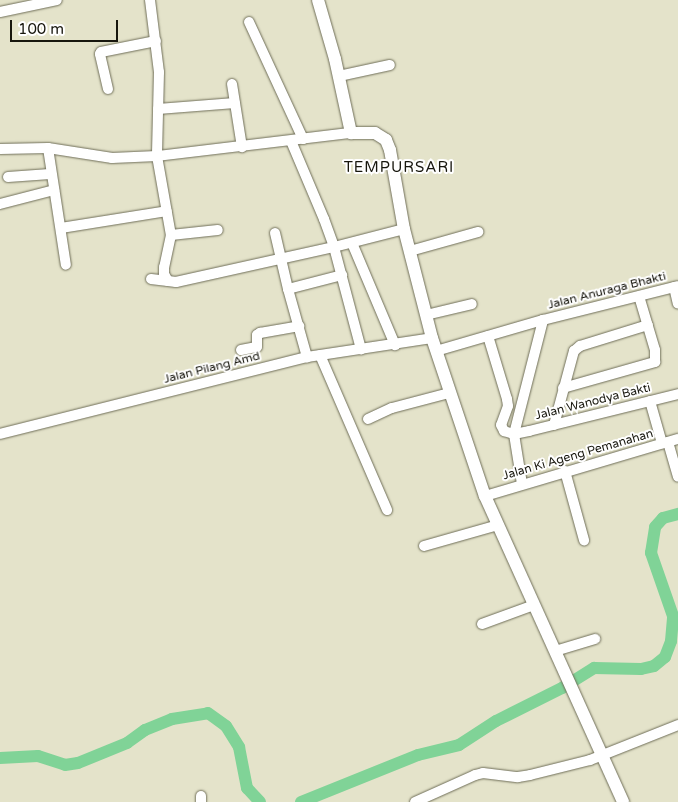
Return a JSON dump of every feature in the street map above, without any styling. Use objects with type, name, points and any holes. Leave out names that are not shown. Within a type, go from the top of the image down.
[{"type":"main road","points":[[318,0],[339,76],[351,133],[375,133],[388,143],[392,154],[404,229],[432,338],[485,496],[623,802]]},
{"type":"street","points":[[0,12],[57,0]]},
{"type":"street","points":[[150,0],[159,72],[157,156],[171,235],[164,267],[164,274],[168,281]]},
{"type":"street","points":[[249,22],[303,138]]},
{"type":"street","points":[[108,89],[101,52],[156,41]]},
{"type":"street","points":[[339,76],[390,65]]},
{"type":"street","points":[[232,84],[242,147]]},
{"type":"street","points":[[158,109],[235,103]]},
{"type":"street","points":[[0,148],[48,148],[100,157],[157,156],[351,133]]},
{"type":"street","points":[[291,141],[334,247],[361,349]]},
{"type":"street","points":[[48,148],[50,174],[66,265]]},
{"type":"street","points":[[8,177],[50,174]]},
{"type":"street","points":[[0,204],[54,190]]},
{"type":"street","points":[[61,228],[168,210]]},
{"type":"street","points":[[151,279],[176,282],[352,243],[404,229]]},
{"type":"street","points":[[171,235],[218,230]]},
{"type":"street","points":[[410,251],[478,232]]},
{"type":"street","points":[[275,234],[307,357]]},
{"type":"street","points":[[352,243],[396,345]]},
{"type":"street","points":[[288,289],[342,275]]},
{"type":"street","points":[[676,287],[678,304]]},
{"type":"street","name":"Jalan Anuraga Bhakti","points":[[436,351],[543,320],[676,287]]},
{"type":"street","points":[[563,388],[654,363],[656,356],[639,296]]},
{"type":"street","points":[[426,315],[472,304]]},
{"type":"street","points":[[522,484],[514,434],[543,320]]},
{"type":"street","points":[[554,425],[572,354],[577,348],[648,325]]},
{"type":"street","points":[[241,350],[257,347],[258,333],[298,326]]},
{"type":"street","points":[[488,336],[507,399],[502,428],[504,431],[514,434]]},
{"type":"street","name":"Jalan Pilang Amd","points":[[0,434],[307,357],[396,345],[432,338]]},
{"type":"street","points":[[320,355],[386,510]]},
{"type":"street","points":[[368,418],[392,408],[450,393]]},
{"type":"street","name":"Jalan Wanodya Bakti","points":[[514,434],[678,394]]},
{"type":"street","points":[[650,401],[669,442],[678,477]]},
{"type":"street","name":"Jalan Ki Ageng Pemanahan","points":[[485,496],[669,442]]},
{"type":"street","points":[[565,471],[584,540]]},
{"type":"street","points":[[424,546],[498,525]]},
{"type":"street","points":[[482,624],[534,605]]},
{"type":"street","points":[[556,651],[595,639]]},
{"type":"street","points":[[415,802],[437,797],[477,774],[523,777],[602,755],[678,724]]},
{"type":"waterway","points":[[301,802],[418,755],[459,745],[496,721],[562,688],[594,668],[641,669],[654,666],[665,657],[671,641],[673,616],[651,553],[655,527],[663,518],[678,514]]},
{"type":"waterway","points":[[0,758],[38,756],[65,765],[78,763],[127,743],[145,730],[172,719],[208,713],[226,726],[239,747],[247,788],[260,802]]},
{"type":"district","name":"TEMPURSARI","points":[[399,168]]}]
